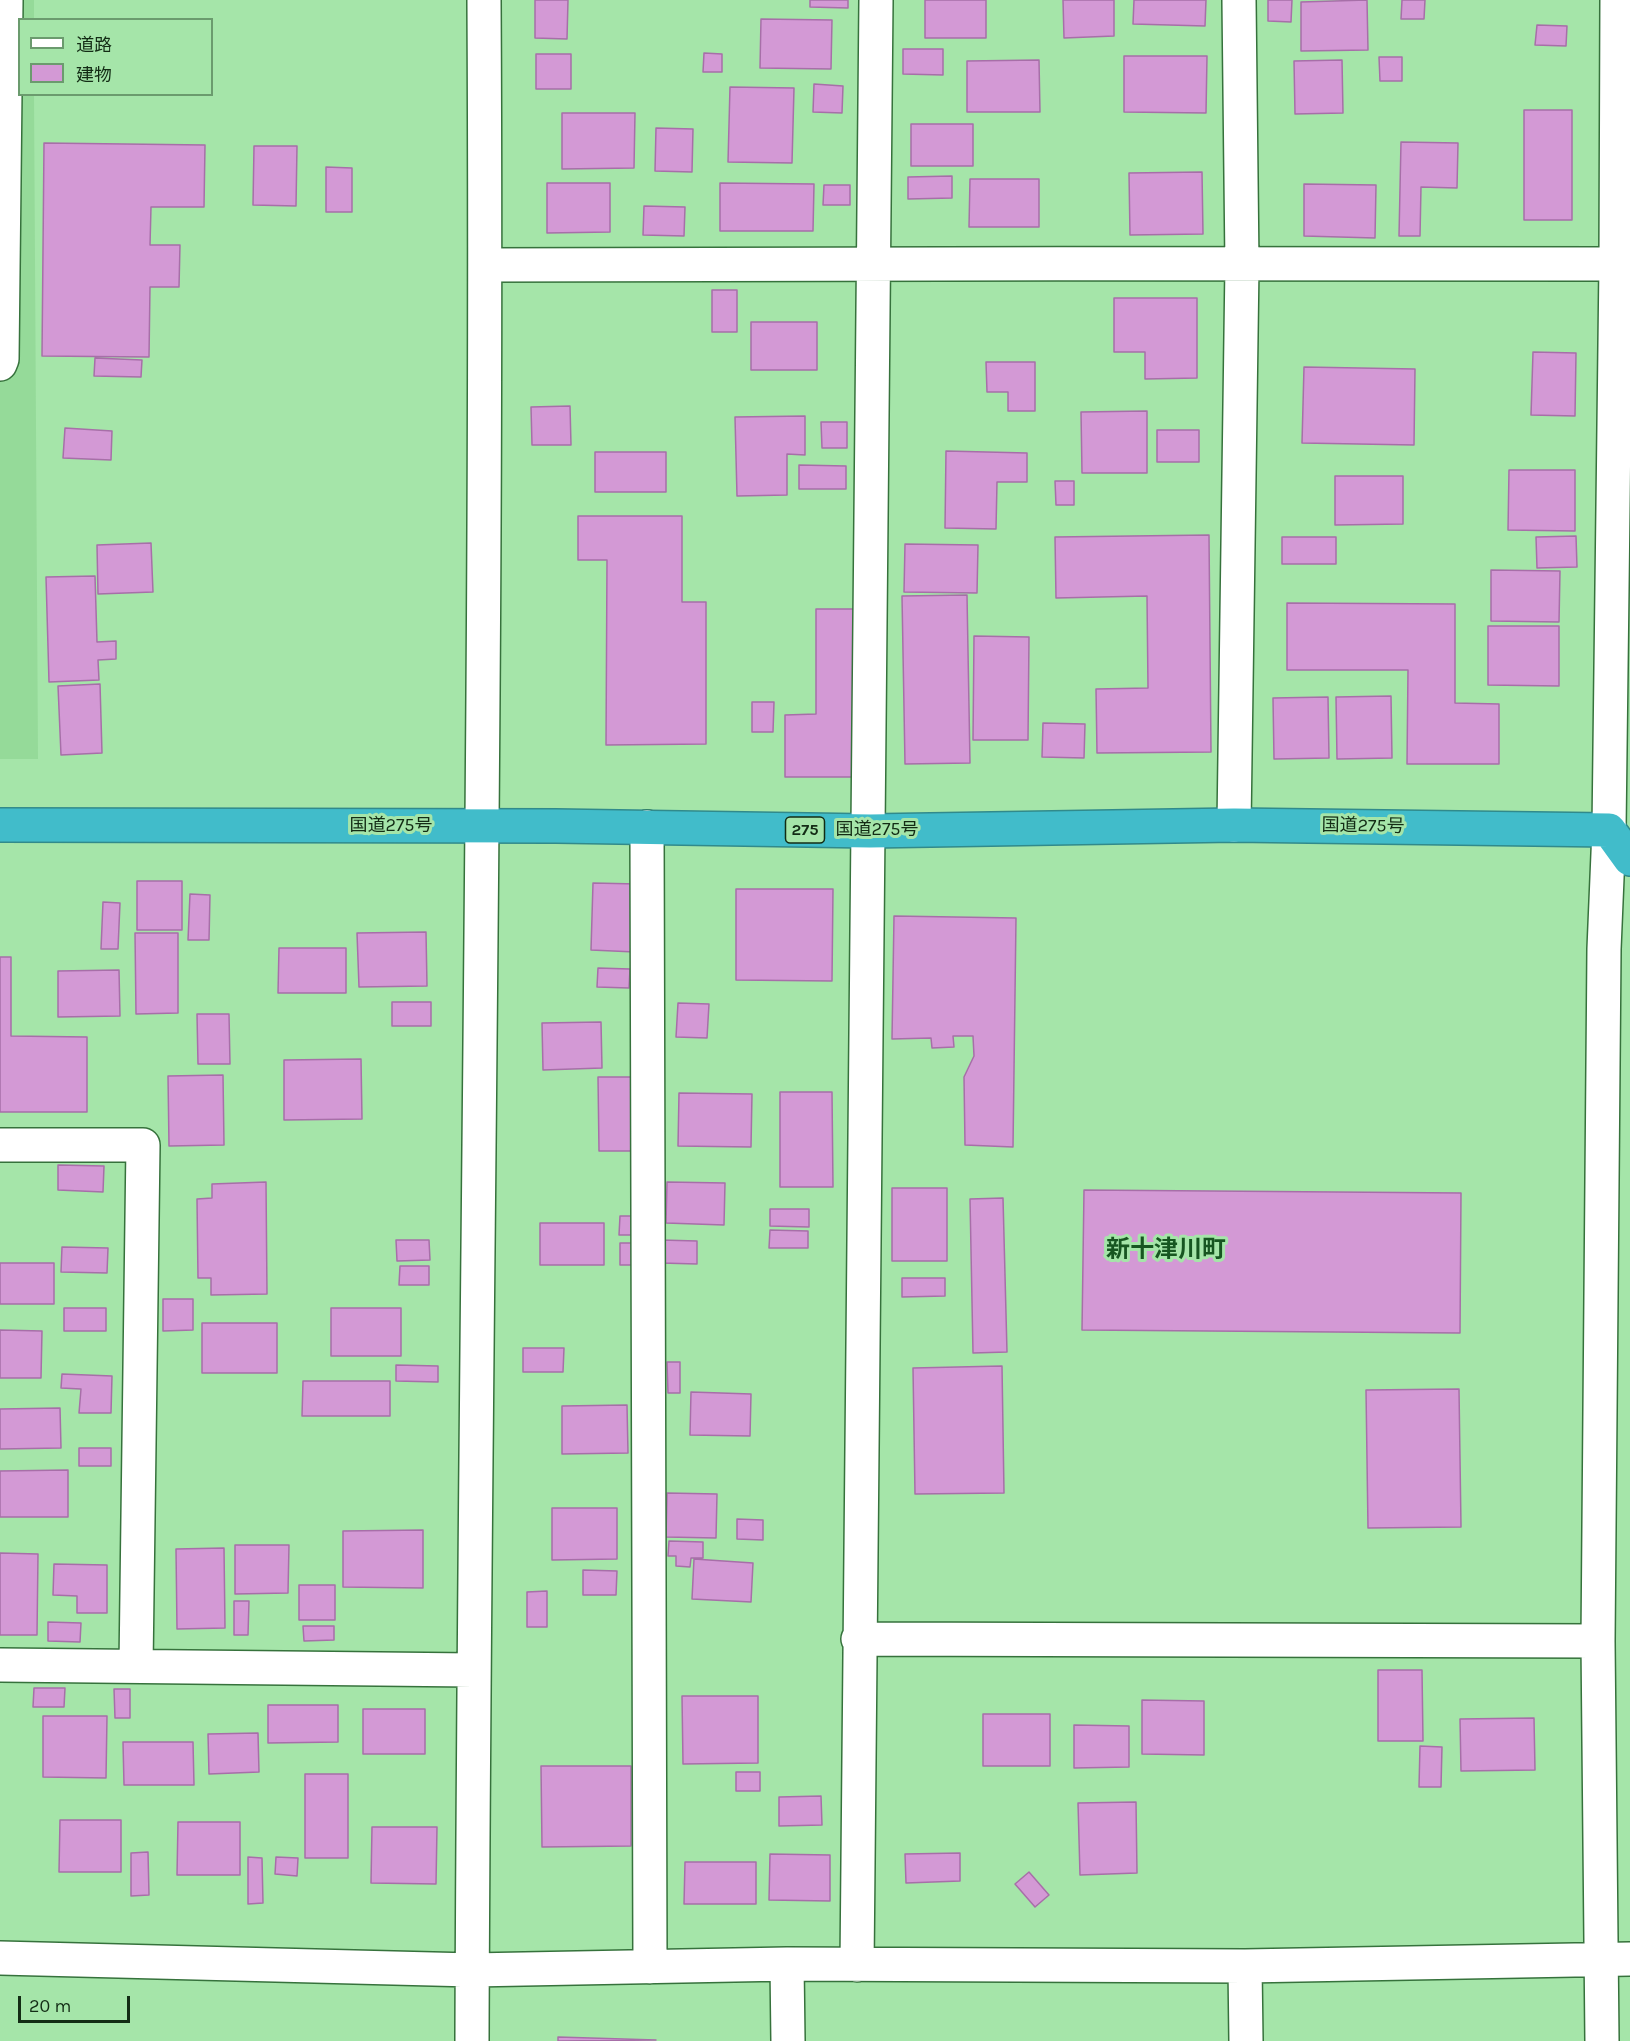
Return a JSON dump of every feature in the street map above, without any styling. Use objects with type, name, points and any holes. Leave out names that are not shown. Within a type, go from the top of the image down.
[{"type":"highway","name":"国道275号","points":[[0,825],[647,827],[870,831],[1234,825],[1609,830]]},
{"type":"highway","points":[[1609,830],[1630,859]]},
{"type":"street","points":[[0,364],[2,359],[6,0]]},
{"type":"street","points":[[472,2041],[473,1670],[484,827],[486,265],[484,0]]},
{"type":"street","points":[[857,1965],[858,1639],[870,831],[876,0]]},
{"type":"street","points":[[1234,825],[1242,265],[1239,0]]},
{"type":"street","points":[[1602,2041],[1616,1959],[1598,1641],[1604,949],[1623,264],[1617,0]]},
{"type":"street","points":[[486,265],[1623,264]]},
{"type":"street","points":[[647,827],[650,1967]]},
{"type":"street","points":[[0,1144],[143,1145],[136,1666]]},
{"type":"street","points":[[858,1639],[1598,1641]]},
{"type":"street","points":[[0,1665],[473,1670]]},
{"type":"street","points":[[0,1958],[472,1970],[787,1964],[1245,1966],[1616,1959]]},
{"type":"street","points":[[787,1964],[788,2041]]},
{"type":"street","points":[[1245,1966],[1246,2041]]},
{"type":"shaded area","points":[[0,0],[34,0],[34,18],[18,18],[18,96],[34,96],[38,759],[0,759]]},
{"type":"building","points":[[535,0],[568,0],[567,39],[535,38]]},
{"type":"building","points":[[810,0],[848,0],[848,8],[810,7]]},
{"type":"building","points":[[925,0],[986,0],[986,38],[925,38]]},
{"type":"building","points":[[1063,0],[1114,0],[1114,36],[1064,38]]},
{"type":"building","points":[[1134,0],[1206,0],[1205,26],[1133,24]]},
{"type":"building","points":[[1268,0],[1292,0],[1291,22],[1268,21]]},
{"type":"building","points":[[1367,0],[1368,50],[1301,51],[1301,2]]},
{"type":"building","points":[[1402,0],[1425,0],[1424,19],[1401,19]]},
{"type":"building","points":[[761,19],[832,20],[831,69],[760,68]]},
{"type":"building","points":[[1537,25],[1567,26],[1566,46],[1535,45]]},
{"type":"building","points":[[903,49],[943,49],[943,75],[903,74]]},
{"type":"building","points":[[704,53],[722,54],[722,72],[703,72]]},
{"type":"building","points":[[536,54],[571,54],[571,89],[536,89]]},
{"type":"building","points":[[1124,56],[1207,56],[1206,113],[1124,112]]},
{"type":"building","points":[[1379,57],[1402,57],[1402,81],[1380,81]]},
{"type":"building","points":[[1039,60],[1040,112],[967,112],[967,61]]},
{"type":"building","points":[[1342,60],[1343,113],[1295,114],[1294,61]]},
{"type":"building","points":[[814,84],[843,86],[842,113],[813,112]]},
{"type":"building","points":[[730,87],[794,88],[792,163],[728,162]]},
{"type":"building","points":[[1524,110],[1572,110],[1572,220],[1524,220]]},
{"type":"building","points":[[562,113],[635,113],[634,168],[562,169]]},
{"type":"building","points":[[911,124],[973,124],[973,166],[911,166]]},
{"type":"building","points":[[656,128],[693,129],[692,172],[655,171]]},
{"type":"building","points":[[1401,142],[1458,143],[1457,188],[1421,187],[1420,236],[1399,236]]},
{"type":"building","points":[[44,143],[205,145],[204,207],[151,207],[150,245],[180,245],[179,287],[150,287],[149,357],[42,356]]},
{"type":"building","points":[[254,146],[297,146],[296,206],[253,205]]},
{"type":"building","points":[[326,167],[352,168],[352,212],[326,212]]},
{"type":"building","points":[[1202,172],[1203,234],[1130,235],[1129,173]]},
{"type":"building","points":[[952,176],[952,198],[908,199],[908,177]]},
{"type":"building","points":[[970,179],[1039,179],[1039,227],[969,227]]},
{"type":"building","points":[[547,183],[610,183],[610,232],[547,233]]},
{"type":"building","points":[[720,183],[814,184],[813,231],[720,231]]},
{"type":"building","points":[[1304,184],[1376,185],[1375,238],[1304,236]]},
{"type":"building","points":[[824,185],[850,185],[850,205],[823,205]]},
{"type":"building","points":[[644,206],[685,207],[684,236],[643,235]]},
{"type":"building","points":[[712,290],[737,290],[737,332],[712,332]]},
{"type":"building","points":[[1114,298],[1197,298],[1197,378],[1145,379],[1145,352],[1114,352]]},
{"type":"building","points":[[751,322],[817,322],[817,370],[751,370]]},
{"type":"building","points":[[1533,352],[1576,353],[1575,416],[1531,415]]},
{"type":"building","points":[[95,358],[142,360],[141,377],[94,376]]},
{"type":"building","points":[[986,362],[1035,362],[1035,411],[1008,411],[1008,392],[987,392]]},
{"type":"building","points":[[1304,367],[1415,369],[1414,445],[1302,443]]},
{"type":"building","points":[[570,406],[571,445],[532,445],[531,407]]},
{"type":"building","points":[[1147,411],[1147,473],[1082,473],[1081,412]]},
{"type":"building","points":[[805,416],[805,455],[787,454],[787,495],[737,496],[735,417]]},
{"type":"building","points":[[821,422],[847,422],[847,448],[822,448]]},
{"type":"building","points":[[65,428],[112,431],[111,460],[63,458]]},
{"type":"building","points":[[1157,430],[1199,430],[1199,462],[1157,462]]},
{"type":"building","points":[[946,451],[1027,453],[1027,482],[997,482],[996,529],[945,528]]},
{"type":"building","points":[[595,452],[666,452],[666,492],[595,492]]},
{"type":"building","points":[[799,465],[846,466],[846,489],[799,489]]},
{"type":"building","points":[[1509,470],[1575,470],[1575,531],[1508,530]]},
{"type":"building","points":[[1335,476],[1403,476],[1403,524],[1335,525]]},
{"type":"building","points":[[1055,481],[1074,481],[1074,505],[1056,505]]},
{"type":"building","points":[[578,516],[682,516],[682,602],[706,602],[706,744],[606,745],[607,560],[578,560]]},
{"type":"building","points":[[1209,535],[1211,752],[1097,753],[1096,689],[1148,688],[1147,596],[1056,598],[1055,537]]},
{"type":"building","points":[[1576,536],[1577,567],[1537,568],[1536,537]]},
{"type":"building","points":[[1282,537],[1336,537],[1336,564],[1282,564]]},
{"type":"building","points":[[151,543],[153,592],[98,594],[97,545]]},
{"type":"building","points":[[905,544],[978,545],[977,593],[904,592]]},
{"type":"building","points":[[1491,570],[1560,571],[1559,622],[1491,621]]},
{"type":"building","points":[[95,576],[97,642],[116,641],[116,659],[98,660],[99,680],[49,682],[46,577]]},
{"type":"building","points":[[967,595],[970,763],[905,764],[902,596]]},
{"type":"building","points":[[1287,603],[1455,604],[1455,703],[1499,704],[1499,764],[1407,764],[1408,670],[1287,670]]},
{"type":"building","points":[[816,609],[856,609],[856,777],[785,777],[785,715],[816,714]]},
{"type":"building","points":[[1488,626],[1559,626],[1559,686],[1488,685]]},
{"type":"building","points":[[974,636],[1029,637],[1028,740],[973,740]]},
{"type":"building","points":[[100,684],[102,753],[61,755],[58,686]]},
{"type":"building","points":[[1391,696],[1392,758],[1337,759],[1336,697]]},
{"type":"building","points":[[1328,697],[1329,758],[1274,759],[1273,698]]},
{"type":"building","points":[[752,702],[774,702],[773,732],[752,732]]},
{"type":"building","points":[[1043,723],[1085,724],[1084,758],[1042,757]]},
{"type":"building","points":[[137,881],[182,881],[182,930],[137,930]]},
{"type":"building","points":[[593,883],[637,884],[635,952],[591,950]]},
{"type":"building","points":[[736,889],[833,889],[832,981],[736,980]]},
{"type":"building","points":[[190,894],[210,895],[209,940],[188,940]]},
{"type":"building","points":[[103,902],[120,903],[118,949],[101,949]]},
{"type":"building","points":[[894,916],[1016,918],[1013,1147],[965,1145],[964,1077],[974,1056],[973,1036],[953,1036],[954,1047],[932,1048],[931,1038],[892,1039]]},
{"type":"building","points":[[426,932],[427,986],[359,987],[357,933]]},
{"type":"building","points":[[135,933],[178,933],[178,1013],[136,1014]]},
{"type":"building","points":[[279,948],[346,948],[346,993],[278,993]]},
{"type":"building","points":[[0,957],[11,957],[11,1036],[87,1037],[87,1112],[0,1112]]},
{"type":"building","points":[[598,968],[630,969],[629,988],[597,987]]},
{"type":"building","points":[[119,970],[120,1016],[58,1017],[58,971]]},
{"type":"building","points":[[392,1002],[431,1002],[431,1026],[392,1026]]},
{"type":"building","points":[[678,1003],[709,1004],[707,1038],[676,1037]]},
{"type":"building","points":[[197,1014],[229,1014],[230,1064],[198,1064]]},
{"type":"building","points":[[601,1022],[602,1068],[543,1070],[542,1023]]},
{"type":"building","points":[[361,1059],[362,1119],[284,1120],[284,1060]]},
{"type":"building","points":[[223,1075],[224,1145],[169,1146],[168,1076]]},
{"type":"building","points":[[598,1077],[638,1077],[638,1151],[599,1151]]},
{"type":"building","points":[[780,1092],[832,1092],[833,1187],[780,1187]]},
{"type":"building","points":[[679,1093],[752,1094],[751,1147],[678,1146]]},
{"type":"building","points":[[58,1165],[104,1166],[103,1192],[58,1190]]},
{"type":"building","points":[[266,1182],[267,1294],[211,1295],[211,1278],[198,1278],[197,1199],[212,1198],[212,1184]]},
{"type":"building","points":[[667,1182],[725,1183],[724,1225],[666,1223]]},
{"type":"building","points":[[892,1188],[947,1188],[947,1261],[892,1261]]},
{"type":"building","points":[[1084,1190],[1461,1193],[1460,1333],[1082,1330]]},
{"type":"building","points":[[1003,1198],[1007,1352],[973,1353],[970,1199]]},
{"type":"building","points":[[770,1209],[809,1209],[809,1227],[770,1226]]},
{"type":"building","points":[[620,1216],[633,1216],[633,1235],[619,1235]]},
{"type":"building","points":[[540,1223],[604,1223],[604,1265],[540,1265]]},
{"type":"building","points":[[770,1230],[808,1231],[808,1248],[769,1248]]},
{"type":"building","points":[[396,1240],[429,1240],[430,1260],[397,1261]]},
{"type":"building","points":[[661,1240],[697,1241],[697,1264],[661,1263]]},
{"type":"building","points":[[620,1243],[632,1243],[632,1265],[620,1265]]},
{"type":"building","points":[[62,1247],[108,1248],[107,1273],[61,1272]]},
{"type":"building","points":[[0,1263],[54,1263],[54,1304],[0,1304]]},
{"type":"building","points":[[400,1266],[429,1266],[429,1285],[399,1285]]},
{"type":"building","points":[[902,1278],[945,1278],[945,1296],[902,1297]]},
{"type":"building","points":[[163,1299],[193,1299],[193,1330],[163,1331]]},
{"type":"building","points":[[64,1308],[106,1308],[106,1331],[64,1331]]},
{"type":"building","points":[[331,1308],[401,1308],[401,1356],[331,1356]]},
{"type":"building","points":[[202,1323],[277,1323],[277,1373],[202,1373]]},
{"type":"building","points":[[0,1330],[42,1331],[41,1378],[0,1378]]},
{"type":"building","points":[[523,1348],[564,1348],[563,1372],[523,1372]]},
{"type":"building","points":[[667,1362],[680,1362],[680,1393],[668,1393]]},
{"type":"building","points":[[396,1365],[438,1366],[438,1382],[396,1381]]},
{"type":"building","points":[[1002,1366],[1004,1493],[915,1494],[913,1368]]},
{"type":"building","points":[[62,1374],[112,1376],[111,1413],[79,1413],[81,1389],[61,1388]]},
{"type":"building","points":[[303,1381],[390,1381],[390,1416],[302,1416]]},
{"type":"building","points":[[1459,1389],[1461,1527],[1368,1528],[1366,1390]]},
{"type":"building","points":[[691,1392],[751,1394],[750,1436],[690,1435]]},
{"type":"building","points":[[627,1405],[628,1453],[562,1454],[562,1406]]},
{"type":"building","points":[[60,1408],[61,1448],[0,1449],[0,1409]]},
{"type":"building","points":[[79,1448],[111,1448],[111,1466],[79,1466]]},
{"type":"building","points":[[68,1470],[68,1517],[0,1517],[0,1471]]},
{"type":"building","points":[[667,1493],[717,1494],[716,1538],[666,1537]]},
{"type":"building","points":[[552,1508],[617,1508],[617,1559],[552,1560]]},
{"type":"building","points":[[737,1519],[763,1520],[763,1540],[737,1539]]},
{"type":"building","points":[[423,1530],[423,1588],[343,1587],[343,1531]]},
{"type":"building","points":[[669,1541],[703,1542],[703,1558],[691,1558],[690,1567],[676,1566],[676,1556],[668,1556]]},
{"type":"building","points":[[235,1545],[289,1545],[288,1593],[235,1594]]},
{"type":"building","points":[[224,1548],[225,1628],[177,1629],[176,1549]]},
{"type":"building","points":[[0,1553],[38,1554],[37,1635],[0,1635]]},
{"type":"building","points":[[694,1559],[753,1563],[751,1602],[692,1599]]},
{"type":"building","points":[[54,1564],[107,1565],[107,1613],[77,1613],[77,1596],[53,1595]]},
{"type":"building","points":[[583,1570],[617,1571],[616,1595],[583,1595]]},
{"type":"building","points":[[299,1585],[335,1585],[335,1620],[299,1620]]},
{"type":"building","points":[[547,1591],[547,1627],[527,1627],[527,1592]]},
{"type":"building","points":[[234,1601],[249,1601],[248,1635],[234,1635]]},
{"type":"building","points":[[48,1622],[81,1623],[80,1642],[48,1641]]},
{"type":"building","points":[[303,1626],[334,1626],[334,1640],[304,1641]]},
{"type":"building","points":[[1378,1670],[1422,1670],[1423,1741],[1378,1741]]},
{"type":"building","points":[[34,1688],[65,1688],[64,1707],[33,1707]]},
{"type":"building","points":[[114,1689],[130,1689],[130,1718],[115,1718]]},
{"type":"building","points":[[682,1696],[758,1696],[758,1763],[683,1764]]},
{"type":"building","points":[[1142,1700],[1204,1701],[1204,1755],[1142,1754]]},
{"type":"building","points":[[268,1705],[338,1705],[338,1742],[268,1743]]},
{"type":"building","points":[[363,1709],[425,1709],[425,1754],[363,1754]]},
{"type":"building","points":[[983,1714],[1050,1714],[1050,1766],[983,1766]]},
{"type":"building","points":[[43,1716],[107,1716],[106,1778],[43,1777]]},
{"type":"building","points":[[1534,1718],[1535,1770],[1461,1771],[1460,1719]]},
{"type":"building","points":[[1074,1725],[1129,1726],[1129,1767],[1074,1768]]},
{"type":"building","points":[[258,1733],[259,1772],[209,1774],[208,1734]]},
{"type":"building","points":[[123,1742],[193,1742],[194,1785],[124,1785]]},
{"type":"building","points":[[1420,1746],[1442,1747],[1441,1787],[1419,1787]]},
{"type":"building","points":[[541,1766],[631,1766],[631,1846],[542,1847]]},
{"type":"building","points":[[736,1772],[760,1772],[760,1791],[736,1791]]},
{"type":"building","points":[[305,1774],[348,1774],[348,1858],[305,1858]]},
{"type":"building","points":[[821,1796],[822,1825],[779,1826],[779,1797]]},
{"type":"building","points":[[1136,1802],[1137,1873],[1080,1875],[1078,1803]]},
{"type":"building","points":[[60,1820],[121,1820],[121,1872],[59,1872]]},
{"type":"building","points":[[178,1822],[240,1822],[240,1875],[177,1875]]},
{"type":"building","points":[[372,1827],[437,1827],[436,1884],[371,1883]]},
{"type":"building","points":[[148,1852],[149,1895],[131,1896],[131,1853]]},
{"type":"building","points":[[960,1853],[960,1881],[906,1883],[905,1854]]},
{"type":"building","points":[[770,1854],[830,1855],[830,1901],[769,1900]]},
{"type":"building","points":[[248,1857],[262,1858],[263,1903],[248,1904]]},
{"type":"building","points":[[276,1857],[298,1858],[297,1876],[275,1874]]},
{"type":"building","points":[[685,1862],[756,1862],[756,1904],[684,1904]]},
{"type":"building","points":[[1029,1872],[1049,1895],[1035,1907],[1015,1884]]},
{"type":"building","points":[[558,2037],[656,2040],[558,2041]]},
{"type":"district","name":"新十津川町","points":[[1166,1250]]}]
